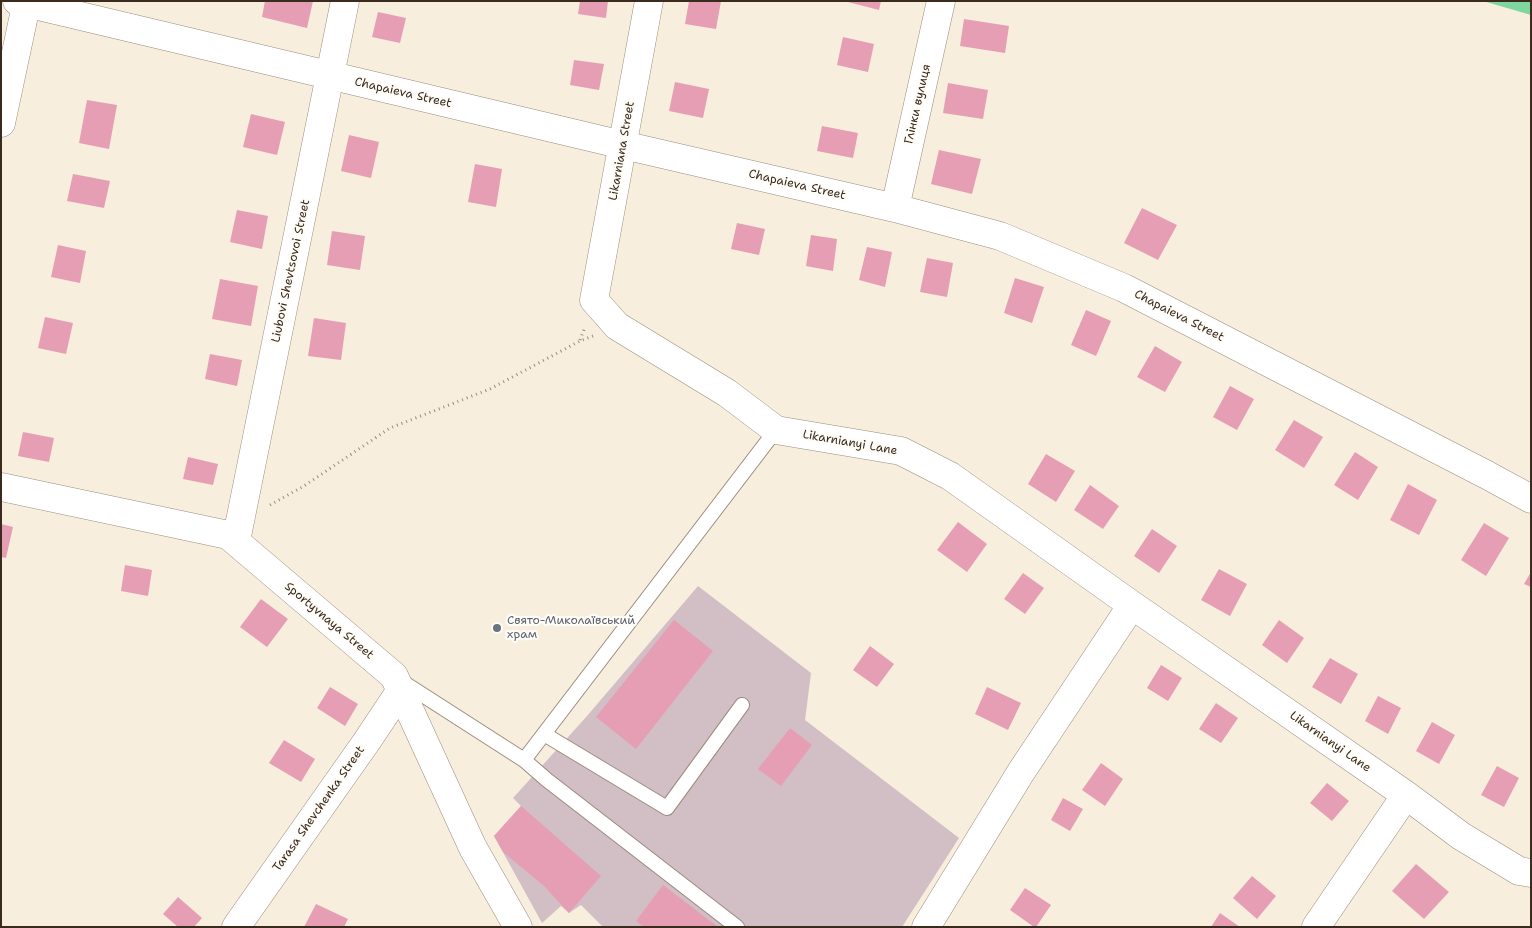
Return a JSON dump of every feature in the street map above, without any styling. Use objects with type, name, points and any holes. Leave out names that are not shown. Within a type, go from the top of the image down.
[{"type":"street","name":"Liubovi Shevtsovoi Street","points":[[238,532],[345,1]]},
{"type":"street","name":"Likarniana Street","points":[[594,300],[649,1]]},
{"type":"street","name":"Глінки вулиця","points":[[895,208],[941,1]]},
{"type":"street","name":"Chapaieva Street","points":[[23,2],[623,146],[895,208],[1000,236],[1124,288],[1531,499]]},
{"type":"street","points":[[1,123],[23,2]]},
{"type":"street","name":"Likarnianyi Lane","points":[[594,300],[617,326],[727,393],[776,430],[901,451],[950,476],[1406,795],[1461,836],[1519,871],[1531,873]]},
{"type":"street","name":"Sportyvnaya Street","points":[[1,487],[228,535],[238,532],[398,683],[473,848],[518,927]]},
{"type":"street","points":[[926,927],[1020,772],[1132,605]]},
{"type":"street","name":"Tarasa Shevchenka Street","points":[[236,927],[367,741],[398,683]]},
{"type":"street","points":[[1316,927],[1406,795]]},
{"type":"lane","points":[[524,760],[776,430]]},
{"type":"lane","points":[[398,683],[524,760],[547,780],[737,927]]},
{"type":"lane","points":[[544,734],[667,808],[742,705]]},
{"type":"path","points":[[238,532],[390,428],[490,388],[580,341],[617,326]]},
{"type":"shaded area","points":[[698,586],[811,673],[805,720],[959,838],[902,927],[603,927],[581,905],[569,913],[561,906],[542,923],[494,836],[521,806],[513,798],[587,716]]},
{"type":"green space","points":[[1483,1],[1531,1],[1531,15]]},
{"type":"building","points":[[265,1],[313,1],[307,28],[262,17]]},
{"type":"building","points":[[580,1],[608,1],[606,18],[578,14]]},
{"type":"building","points":[[689,1],[721,1],[716,29],[685,24]]},
{"type":"building","points":[[844,1],[881,1],[879,10]]},
{"type":"building","points":[[378,12],[406,18],[400,43],[372,37]]},
{"type":"building","points":[[964,19],[1009,26],[1005,53],[960,46]]},
{"type":"building","points":[[843,37],[874,44],[868,72],[837,65]]},
{"type":"building","points":[[574,60],[604,64],[599,90],[570,85]]},
{"type":"building","points":[[675,82],[709,89],[703,118],[669,111]]},
{"type":"building","points":[[948,83],[988,90],[983,119],[943,113]]},
{"type":"building","points":[[87,100],[117,105],[109,149],[79,143]]},
{"type":"building","points":[[251,114],[285,122],[277,155],[243,147]]},
{"type":"building","points":[[822,126],[858,133],[853,158],[817,151]]},
{"type":"building","points":[[349,135],[379,142],[371,178],[341,171]]},
{"type":"building","points":[[939,150],[981,159],[972,194],[931,184]]},
{"type":"building","points":[[475,164],[502,169],[496,207],[468,202]]},
{"type":"building","points":[[73,174],[110,181],[104,208],[67,201]]},
{"type":"building","points":[[1142,208],[1177,225],[1158,260],[1124,243]]},
{"type":"building","points":[[237,210],[268,216],[262,249],[230,242]]},
{"type":"building","points":[[737,223],[765,229],[759,255],[731,249]]},
{"type":"building","points":[[332,231],[365,236],[360,270],[327,265]]},
{"type":"building","points":[[811,235],[837,239],[833,271],[806,266]]},
{"type":"building","points":[[58,245],[86,251],[80,283],[51,277]]},
{"type":"building","points":[[867,247],[892,252],[885,287],[859,280]]},
{"type":"building","points":[[927,258],[953,263],[947,297],[920,292]]},
{"type":"building","points":[[1015,278],[1044,287],[1032,323],[1004,313]]},
{"type":"building","points":[[220,279],[258,286],[251,326],[212,319]]},
{"type":"building","points":[[1086,310],[1111,321],[1096,356],[1071,345]]},
{"type":"building","points":[[45,317],[73,323],[66,354],[38,348]]},
{"type":"building","points":[[314,318],[346,323],[341,360],[308,356]]},
{"type":"building","points":[[1155,346],[1182,362],[1165,392],[1137,377]]},
{"type":"building","points":[[210,354],[242,360],[237,386],[205,379]]},
{"type":"building","points":[[1230,386],[1254,399],[1237,430],[1213,417]]},
{"type":"building","points":[[1294,420],[1323,437],[1304,468],[1275,450]]},
{"type":"building","points":[[23,432],[54,438],[49,462],[18,456]]},
{"type":"building","points":[[1355,452],[1378,467],[1358,500],[1334,485]]},
{"type":"building","points":[[1046,454],[1075,471],[1056,502],[1028,484]]},
{"type":"building","points":[[188,457],[218,464],[213,485],[183,479]]},
{"type":"building","points":[[1408,484],[1437,500],[1419,535],[1390,520]]},
{"type":"building","points":[[1090,485],[1119,506],[1103,529],[1074,510]]},
{"type":"building","points":[[958,522],[987,544],[967,572],[937,550]]},
{"type":"building","points":[[1484,523],[1509,538],[1486,576],[1461,560]]},
{"type":"building","points":[[1,524],[13,527],[6,558],[1,557]]},
{"type":"building","points":[[1152,529],[1177,546],[1159,573],[1134,556]]},
{"type":"building","points":[[125,565],[152,570],[148,596],[121,591]]},
{"type":"building","points":[[1219,569],[1247,584],[1230,616],[1201,600]]},
{"type":"building","points":[[1531,572],[1531,587],[1524,584]]},
{"type":"building","points":[[1023,573],[1044,588],[1025,614],[1004,599]]},
{"type":"building","points":[[261,599],[288,619],[267,647],[240,627]]},
{"type":"building","points":[[674,620],[713,651],[636,749],[596,717]]},
{"type":"building","points":[[1279,620],[1304,638],[1287,663],[1262,645]]},
{"type":"building","points":[[870,646],[894,664],[877,687],[853,670]]},
{"type":"building","points":[[1330,658],[1358,674],[1341,704],[1312,687]]},
{"type":"building","points":[[1161,665],[1182,678],[1168,701],[1147,688]]},
{"type":"building","points":[[330,687],[358,704],[345,726],[317,708]]},
{"type":"building","points":[[987,687],[1021,703],[1008,730],[975,714]]},
{"type":"building","points":[[1378,696],[1401,708],[1388,734],[1365,721]]},
{"type":"building","points":[[1216,703],[1238,718],[1221,743],[1199,729]]},
{"type":"building","points":[[1432,722],[1455,735],[1439,764],[1416,751]]},
{"type":"building","points":[[790,728],[812,745],[781,786],[758,769]]},
{"type":"building","points":[[284,740],[315,759],[301,782],[269,763]]},
{"type":"building","points":[[1101,763],[1123,779],[1105,806],[1082,790]]},
{"type":"building","points":[[1497,766],[1519,778],[1504,807],[1481,795]]},
{"type":"building","points":[[1327,783],[1349,801],[1332,821],[1310,803]]},
{"type":"building","points":[[1063,798],[1083,809],[1070,831],[1051,820]]},
{"type":"building","points":[[521,806],[601,876],[569,913],[544,886],[503,852],[494,836]]},
{"type":"building","points":[[1416,864],[1449,892],[1424,919],[1392,891]]},
{"type":"building","points":[[1252,876],[1276,896],[1257,919],[1233,898]]},
{"type":"building","points":[[663,885],[718,927],[644,927],[636,921]]},
{"type":"building","points":[[1025,888],[1051,905],[1036,927],[1010,910]]},
{"type":"building","points":[[178,897],[202,918],[194,927],[178,927],[163,914]]},
{"type":"building","points":[[316,904],[348,919],[344,927],[304,927]]},
{"type":"building","points":[[1220,913],[1240,927],[1211,927]]},
{"type":"place","name":"Свято-Миколаївський храм","points":[[497,628]]}]
